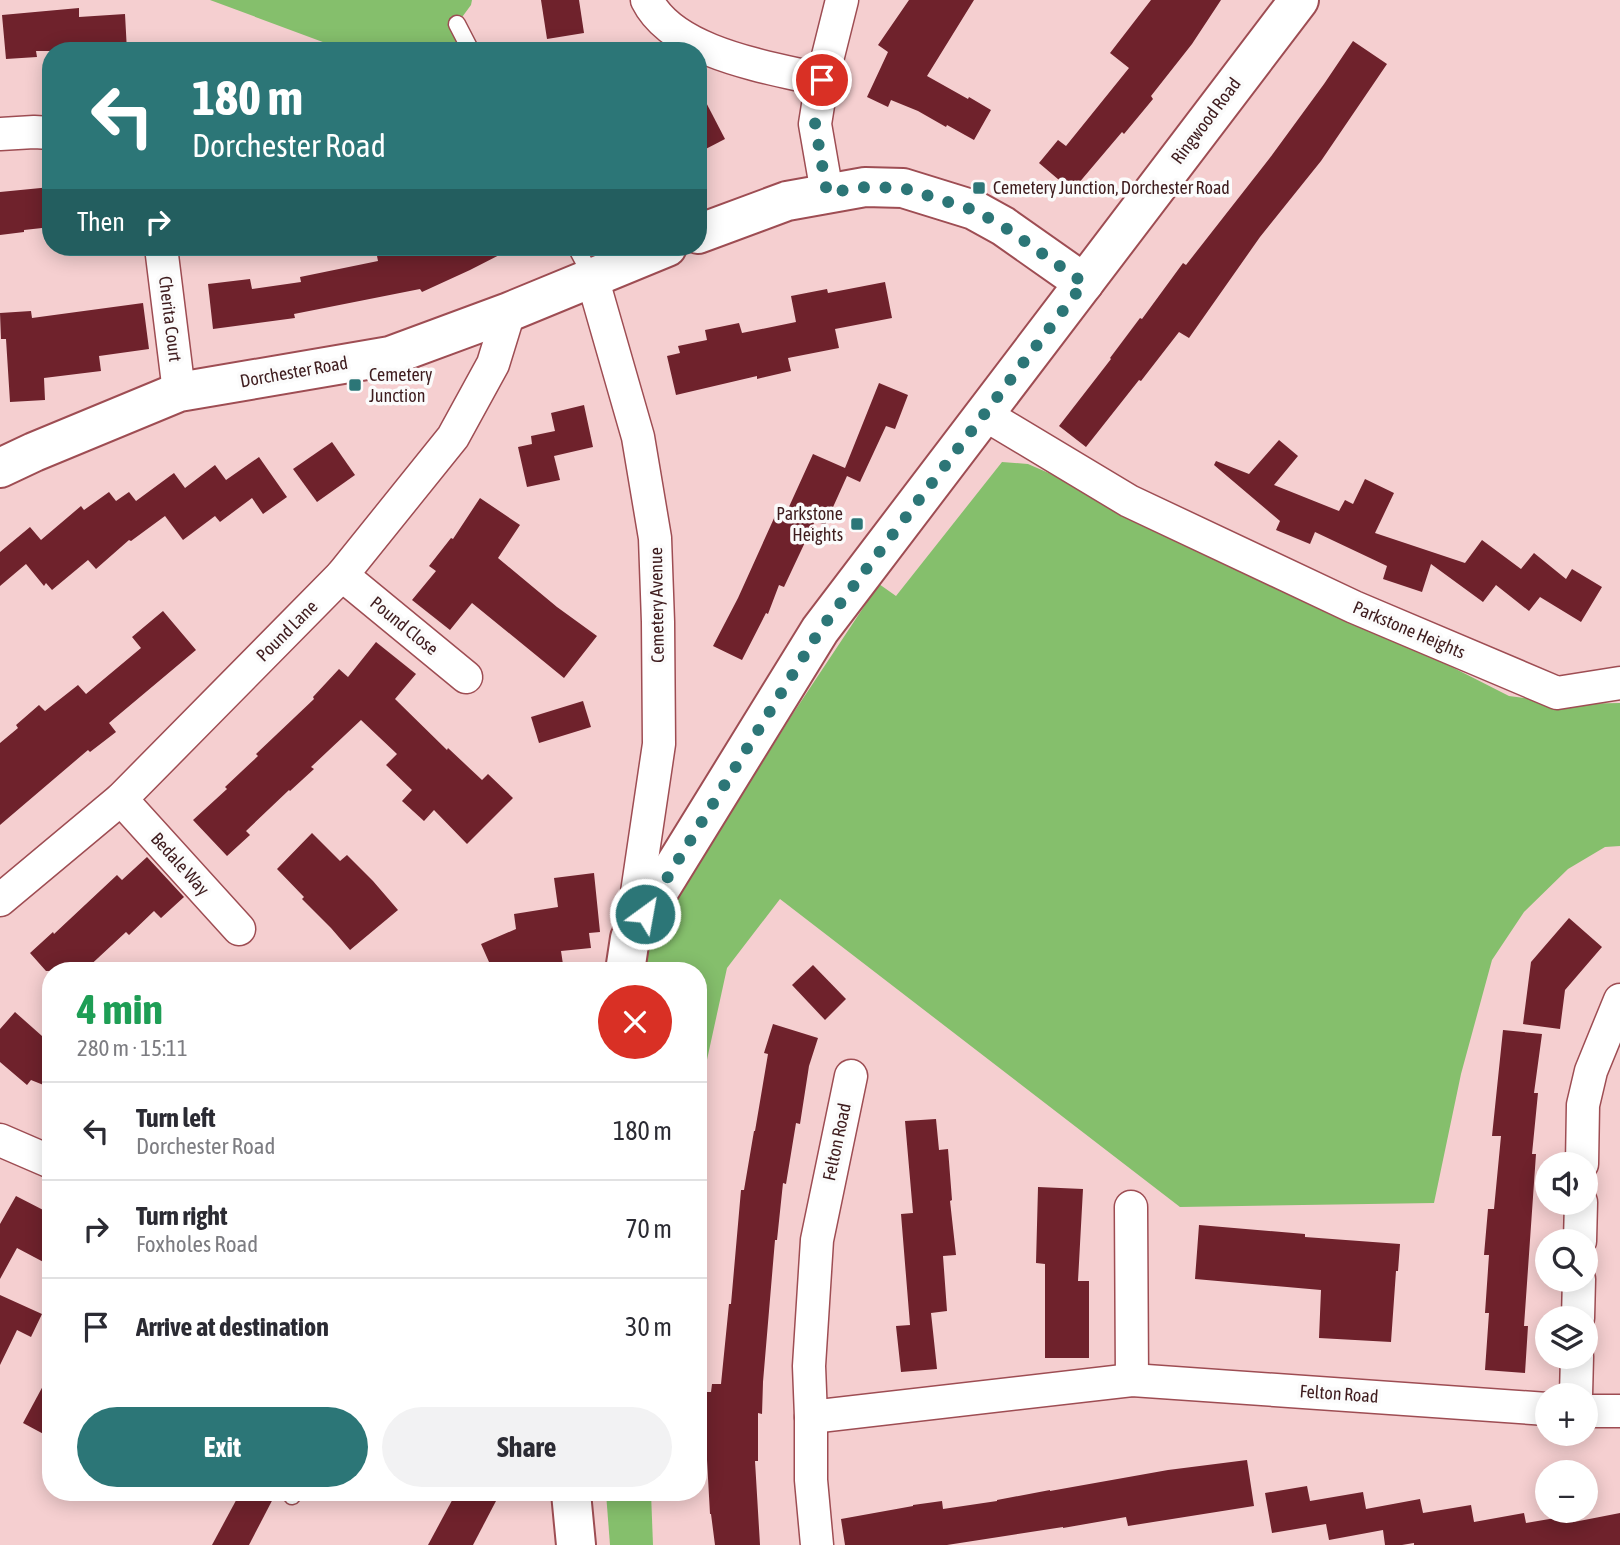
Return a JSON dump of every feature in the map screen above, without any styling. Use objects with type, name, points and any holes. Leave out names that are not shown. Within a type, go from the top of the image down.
[{"type":"main road","name":"Ringwood Road","points":[[627,955],[820,630],[1298,0]]},
{"type":"main road","points":[[707,231],[788,201],[865,187],[903,188],[974,210],[1003,226],[1084,283]]},
{"type":"main road","name":"Dorchester Road","points":[[0,468],[179,392],[390,356],[509,312],[584,262],[617,256]]},
{"type":"main road","points":[[572,1501],[576,1545]]},
{"type":"street","points":[[647,0],[665,24],[694,42]]},
{"type":"street","points":[[827,193],[815,124],[822,80],[842,0]]},
{"type":"street","points":[[707,48],[723,56],[822,80]]},
{"type":"street","points":[[0,134],[42,132]]},
{"type":"street","name":"Cherita Court","points":[[162,256],[179,392]]},
{"type":"street","name":"Cemetery Avenue","points":[[584,262],[638,437],[655,538],[659,744],[627,955]]},
{"type":"street","name":"Pound Lane","points":[[0,900],[121,799],[342,575],[453,437],[493,364],[509,312]]},
{"type":"street","name":"Parkstone Heights","points":[[984,414],[1129,501],[1354,607],[1544,688],[1557,693],[1620,683]]},
{"type":"street","name":"Pound Close","points":[[342,575],[466,677]]},
{"type":"street","name":"Bedale Way","points":[[121,799],[239,929]]},
{"type":"street","points":[[1582,1152],[1583,1105],[1591,1071],[1613,1039],[1620,1000]]},
{"type":"street","name":"Felton Road","points":[[817,1545],[811,1480],[809,1366],[817,1240],[852,1076]]},
{"type":"street","points":[[0,1140],[42,1158]]},
{"type":"street","points":[[1130,1207],[1132,1380]]},
{"type":"street","name":"Felton Road","points":[[811,1417],[1132,1380],[1535,1408]]},
{"type":"street","points":[[1598,1411],[1620,1411]]},
{"type":"lane","points":[[457,24],[466,42]]},
{"type":"green space","points":[[210,0],[472,0],[457,24],[458,42],[323,42]]},
{"type":"green space","points":[[1002,462],[1028,464],[1097,494],[1379,630],[1509,696],[1567,704],[1620,703],[1620,846],[1605,847],[1568,869],[1524,912],[1492,960],[1461,1074],[1434,1203],[1180,1207],[780,899],[727,968],[707,1060],[707,962],[645,962],[648,945],[792,715],[879,584],[896,596]]},
{"type":"green space","points":[[607,1501],[651,1501],[653,1545],[610,1545]]},
{"type":"building","points":[[541,0],[579,0],[584,33],[547,39]]},
{"type":"building","points":[[909,0],[974,0],[927,76],[991,110],[974,140],[891,100],[888,107],[867,97],[888,52],[878,45]]},
{"type":"building","points":[[1151,0],[1221,0],[1192,44],[1151,96],[1153,99],[1072,191],[1039,163],[1058,140],[1066,146],[1129,68],[1110,53]]},
{"type":"building","points":[[79,8],[79,17],[125,14],[127,42],[42,42],[42,51],[36,51],[37,57],[6,59],[2,15]]},
{"type":"building","points":[[1353,41],[1387,64],[1321,161],[1260,237],[1189,338],[1179,332],[1086,447],[1059,426],[1183,263],[1186,265],[1269,159]]},
{"type":"building","points":[[707,104],[725,139],[707,148]]},
{"type":"building","points":[[42,188],[42,228],[0,235],[0,192]]},
{"type":"building","points":[[377,256],[497,256],[422,292],[420,289],[294,314],[295,318],[213,329],[208,284],[250,279],[252,289],[301,282],[300,277],[378,261]]},
{"type":"building","points":[[885,282],[892,318],[835,329],[839,348],[788,358],[791,371],[676,395],[667,356],[680,353],[678,346],[707,340],[705,330],[739,323],[742,333],[796,322],[791,296],[827,289],[828,293]]},
{"type":"building","points":[[143,303],[149,349],[99,356],[101,371],[44,378],[45,400],[10,402],[6,339],[1,339],[0,313],[31,311],[32,318]]},
{"type":"building","points":[[879,383],[908,395],[895,429],[886,426],[860,482],[847,476],[825,525],[815,521],[784,587],[779,585],[768,614],[766,613],[742,660],[713,646],[775,516],[783,520],[813,454],[845,468]]},
{"type":"building","points":[[584,405],[593,447],[554,456],[560,480],[527,487],[518,447],[532,444],[531,436],[555,431],[551,413]]},
{"type":"building","points":[[1279,440],[1298,456],[1274,485],[1339,511],[1345,500],[1353,504],[1365,479],[1394,493],[1375,533],[1465,563],[1482,540],[1521,569],[1534,553],[1566,579],[1572,569],[1602,587],[1581,622],[1540,597],[1529,611],[1496,585],[1483,602],[1431,564],[1422,592],[1383,579],[1387,566],[1315,532],[1310,544],[1276,530],[1280,521],[1214,465],[1216,461],[1249,474]]},
{"type":"building","points":[[332,442],[355,475],[317,502],[293,469]]},
{"type":"building","points":[[259,457],[287,497],[263,514],[252,498],[220,522],[215,516],[183,540],[165,516],[129,540],[96,569],[88,560],[52,590],[46,583],[44,586],[26,564],[0,586],[0,552],[30,527],[41,540],[81,506],[84,510],[109,492],[116,501],[129,492],[136,501],[174,473],[185,488],[215,465],[226,480]]},
{"type":"building","points":[[480,498],[520,525],[498,558],[597,636],[564,678],[472,603],[450,630],[412,600],[436,571],[429,566],[451,538],[453,539]]},
{"type":"building","points":[[163,611],[196,650],[109,723],[116,732],[90,752],[88,750],[0,825],[0,743],[39,705],[45,711],[78,685],[86,694],[141,648],[132,637]]},
{"type":"building","points":[[376,642],[416,674],[395,699],[482,780],[488,774],[513,798],[467,844],[434,810],[424,821],[402,801],[412,790],[386,765],[397,754],[361,720],[311,767],[314,769],[246,831],[250,835],[227,856],[193,820],[227,789],[225,787],[314,699],[339,669],[348,677]]},
{"type":"building","points":[[583,701],[591,727],[539,743],[531,717]]},
{"type":"building","points":[[312,833],[340,861],[347,855],[398,910],[350,950],[277,869]]},
{"type":"building","points":[[147,857],[184,897],[161,918],[154,911],[129,935],[126,932],[94,962],[42,962],[42,966],[30,953],[117,875],[122,880]]},
{"type":"building","points":[[594,873],[600,932],[589,933],[591,948],[561,951],[563,962],[489,962],[481,944],[516,929],[514,914],[558,907],[554,878]]},
{"type":"building","points":[[1569,918],[1602,947],[1565,990],[1560,1029],[1523,1024],[1531,962]]},
{"type":"building","points":[[813,965],[846,999],[825,1020],[792,985]]},
{"type":"building","points":[[15,1012],[42,1036],[42,1084],[31,1080],[27,1085],[0,1062],[0,1029]]},
{"type":"building","points":[[773,1024],[818,1038],[809,1066],[800,1124],[796,1123],[786,1184],[783,1183],[775,1240],[762,1414],[758,1413],[758,1461],[755,1461],[760,1545],[715,1545],[707,1460],[707,1392],[711,1392],[712,1384],[721,1384],[741,1190],[744,1190],[768,1054],[764,1053]]},
{"type":"building","points":[[1503,1030],[1542,1034],[1534,1093],[1538,1093],[1532,1154],[1535,1154],[1535,1168],[1524,1326],[1528,1326],[1525,1373],[1485,1370],[1489,1255],[1484,1255],[1488,1209],[1494,1209],[1501,1136],[1492,1136]]},
{"type":"building","points":[[936,1119],[939,1150],[948,1149],[956,1255],[943,1256],[947,1311],[931,1313],[937,1369],[901,1372],[896,1326],[910,1325],[901,1214],[913,1213],[905,1121]]},
{"type":"building","points":[[1038,1187],[1083,1189],[1078,1281],[1089,1281],[1089,1358],[1045,1358],[1045,1264],[1036,1263]]},
{"type":"building","points":[[16,1196],[42,1209],[42,1261],[17,1248],[0,1279],[0,1224]]},
{"type":"building","points":[[1199,1225],[1400,1244],[1391,1342],[1319,1338],[1321,1290],[1195,1279]]},
{"type":"building","points":[[0,1295],[42,1314],[31,1337],[17,1330],[0,1365]]},
{"type":"building","points":[[42,1388],[42,1433],[23,1423]]},
{"type":"building","points":[[1247,1460],[1254,1506],[1128,1526],[1126,1517],[947,1545],[845,1545],[841,1519],[942,1501],[943,1509],[1168,1470]]},
{"type":"building","points":[[1307,1486],[1310,1501],[1363,1492],[1366,1509],[1420,1499],[1423,1513],[1471,1505],[1474,1522],[1524,1513],[1526,1523],[1598,1523],[1598,1517],[1620,1513],[1620,1545],[1385,1545],[1383,1530],[1329,1540],[1326,1524],[1272,1533],[1265,1493]]},
{"type":"building","points":[[236,1501],[272,1501],[249,1545],[212,1545]]},
{"type":"building","points":[[452,1501],[496,1501],[473,1545],[428,1545]]},
{"type":"place","name":"Cemetery Junction, Dorchester Road","points":[[979,188]]},
{"type":"place","name":"Cemetery Junction","points":[[355,385]]},
{"type":"place","name":"Parkstone Heights","points":[[857,524]]},
{"type":"route","points":[[645,914],[820,630],[1084,283],[1003,226],[974,210],[903,188],[865,187],[827,193],[815,124],[822,80]]}]
